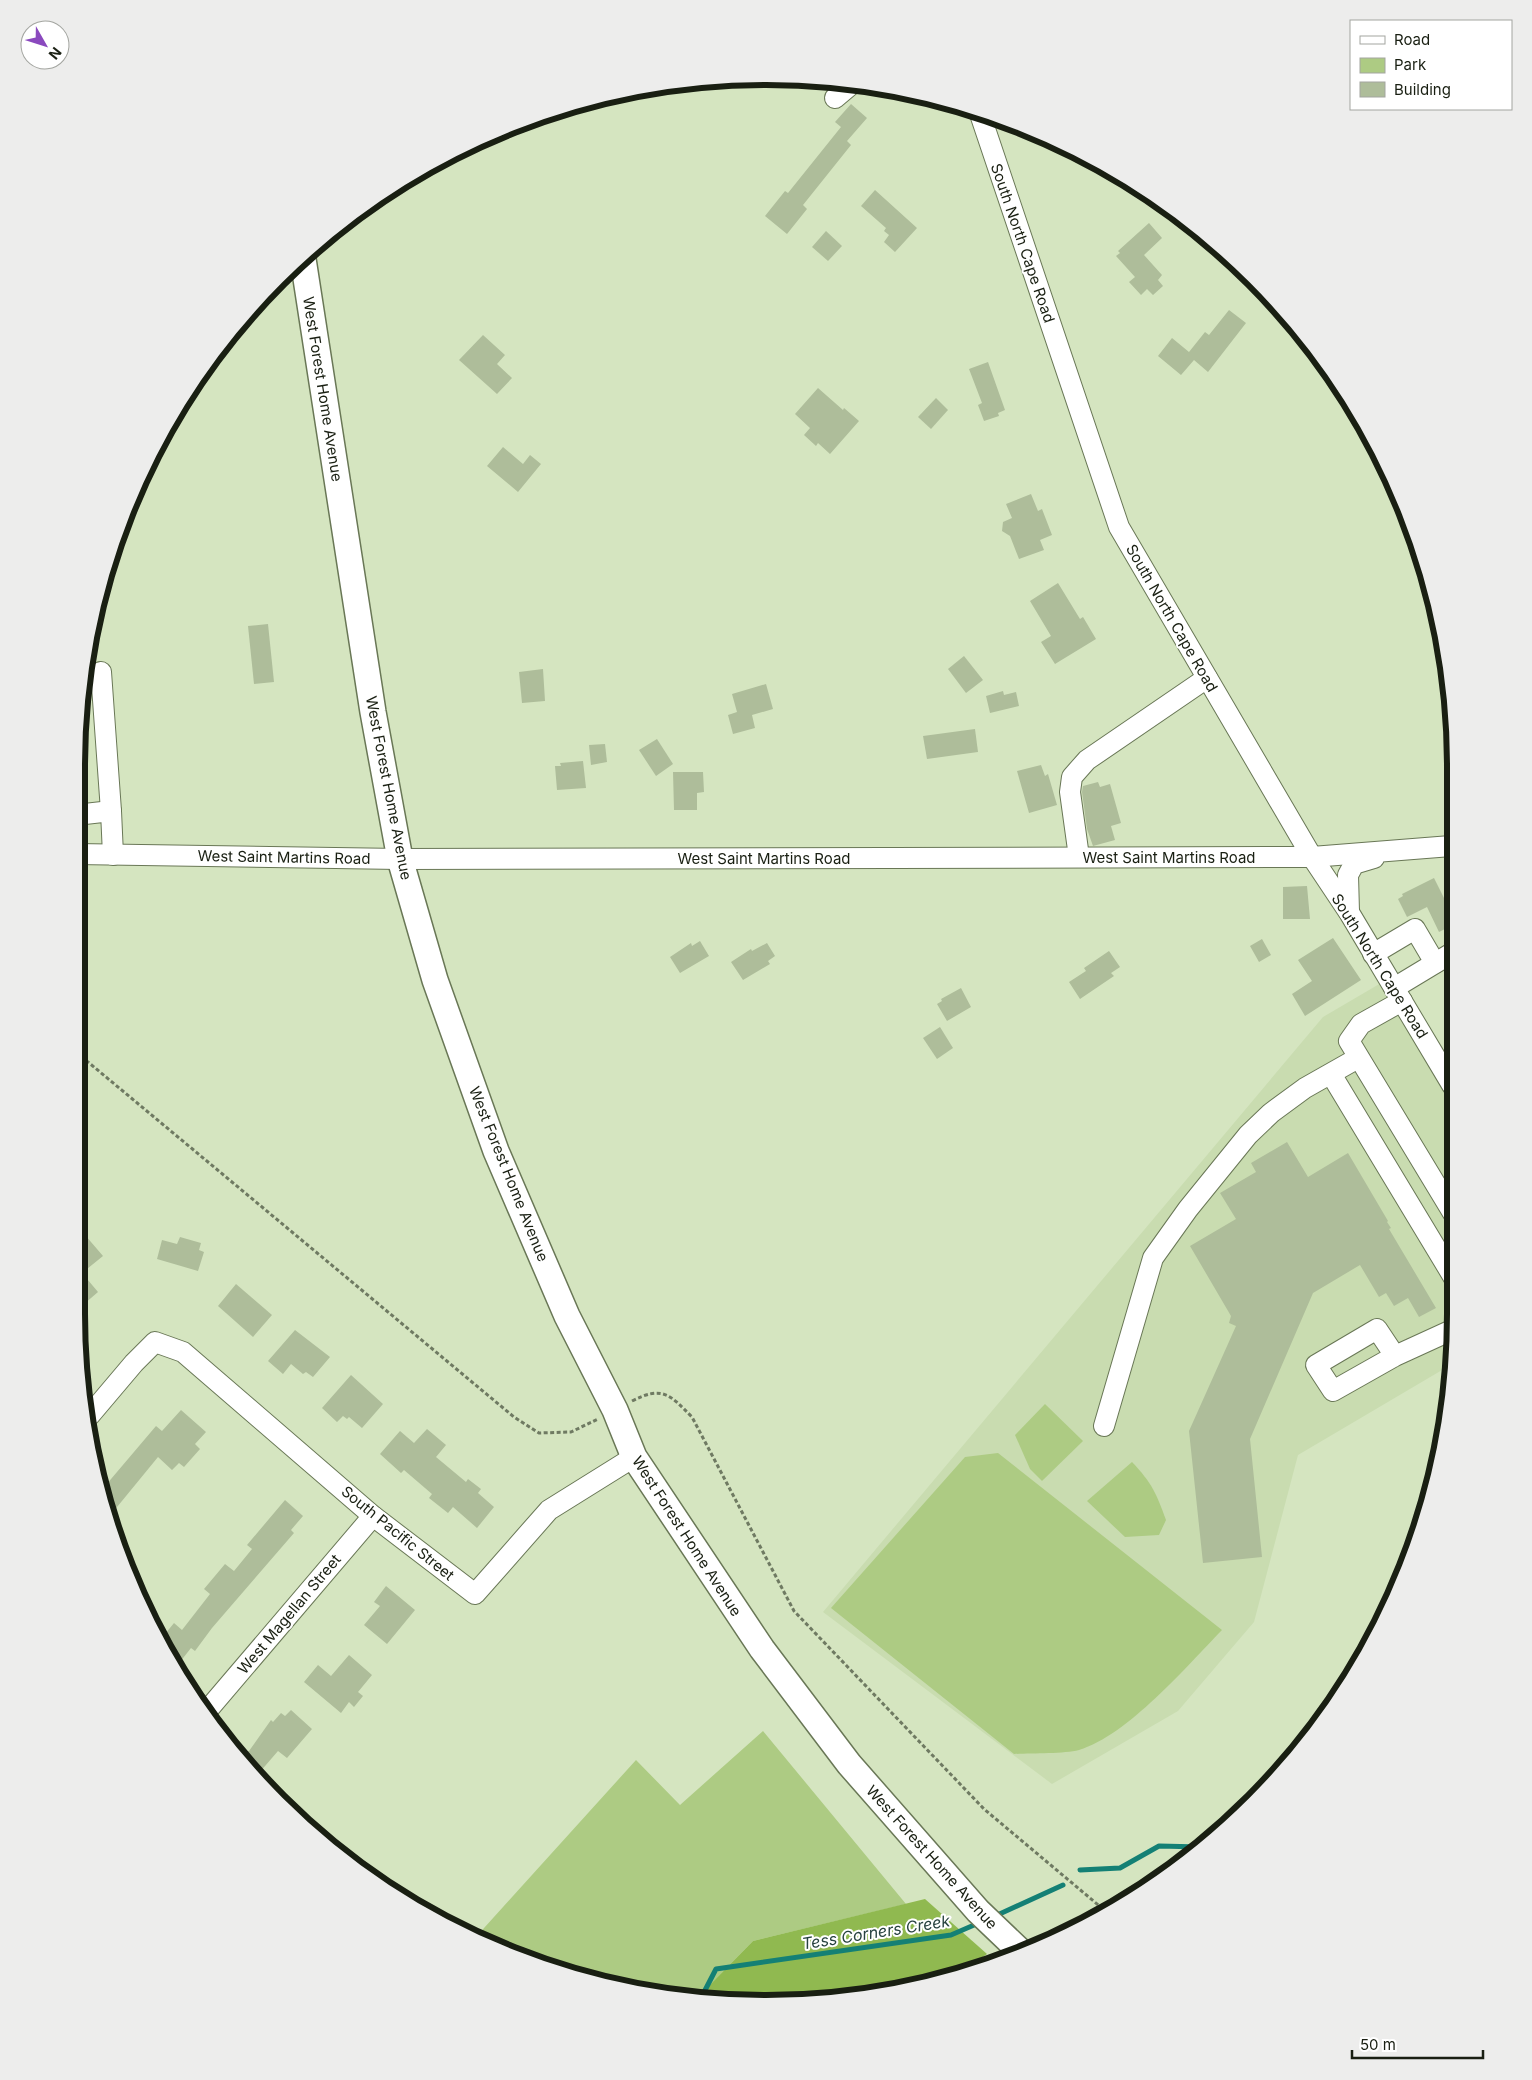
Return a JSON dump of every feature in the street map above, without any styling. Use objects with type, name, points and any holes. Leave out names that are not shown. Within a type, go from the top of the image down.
[{"type":"main road","name":"West Forest Home Avenue","points":[[304,266],[373,712],[400,859],[435,980],[496,1151],[568,1316],[615,1410],[634,1457],[762,1649],[849,1764],[985,1918],[1015,1947]]},
{"type":"street","points":[[835,98],[845,90]]},
{"type":"street","name":"South North Cape Road","points":[[982,120],[1119,527],[1312,857],[1350,914],[1447,1077]]},
{"type":"street","points":[[101,672],[114,854]]},
{"type":"street","points":[[1079,857],[1070,792],[1072,778],[1088,760],[1207,678]]},
{"type":"street","points":[[85,814],[111,811]]},
{"type":"street","name":"West Saint Martins Road","points":[[85,854],[400,859],[1312,857],[1447,846]]},
{"type":"street","points":[[1350,914],[1348,875],[1354,864],[1402,850]]},
{"type":"street","points":[[1373,954],[1415,929],[1443,958],[1360,1024],[1349,1041],[1447,1203]]},
{"type":"street","points":[[1104,1426],[1154,1258],[1188,1209],[1248,1135],[1271,1113],[1305,1088],[1358,1058]]},
{"type":"street","points":[[1331,1074],[1447,1266]]},
{"type":"street","points":[[1395,1356],[1447,1332]]},
{"type":"street","name":"South Pacific Street","points":[[92,1412],[134,1363],[156,1342],[183,1352],[373,1516],[475,1594],[549,1510],[634,1457]]},
{"type":"street","name":"West Magellan Street","points":[[210,1707],[373,1516]]},
{"type":"shaded area","points":[[1381,983],[1447,1094],[1447,1314],[1445,1368],[1298,1455],[1254,1622],[1178,1711],[1052,1784],[823,1612],[1323,1017]]},
{"type":"green space","points":[[1045,1404],[1083,1441],[1042,1481],[1030,1469],[1015,1435]]},
{"type":"green space","points":[[998,1453],[1222,1630],[1174,1680],[1136,1715],[1098,1742],[1079,1750],[1056,1753],[1014,1754],[831,1608],[965,1457]]},
{"type":"green space","points":[[1132,1462],[1153,1489],[1166,1520],[1159,1535],[1125,1537],[1087,1501]]},
{"type":"green space","points":[[763,1731],[906,1904],[753,1941],[703,1992],[633,1982],[590,1972],[547,1959],[480,1932],[636,1760],[680,1805]]},
{"type":"green space","points":[[925,1899],[987,1954],[977,1962],[942,1972],[899,1982],[855,1989],[811,1994],[766,1995],[703,1992],[753,1941]]},
{"type":"building","points":[[851,104],[867,118],[847,141],[851,145],[803,205],[807,209],[787,234],[765,216],[785,191],[788,193],[841,127],[835,122]]},
{"type":"building","points":[[875,190],[917,228],[895,252],[884,242],[889,235],[884,231],[886,228],[861,206]]},
{"type":"building","points":[[1149,223],[1162,238],[1144,255],[1162,275],[1158,280],[1163,286],[1153,295],[1147,289],[1141,295],[1129,282],[1135,277],[1116,256],[1120,253],[1118,251]]},
{"type":"building","points":[[826,231],[842,246],[828,261],[812,247]]},
{"type":"building","points":[[1229,310],[1246,323],[1208,372],[1194,360],[1181,375],[1158,356],[1172,338],[1189,352],[1205,332],[1209,335]]},
{"type":"building","points":[[483,335],[505,355],[497,364],[512,378],[497,394],[459,360]]},
{"type":"building","points":[[988,362],[1005,410],[998,413],[999,416],[984,421],[978,405],[982,403],[969,369]]},
{"type":"building","points":[[818,388],[859,421],[830,454],[818,443],[816,446],[804,435],[810,428],[795,414]]},
{"type":"building","points":[[936,398],[948,410],[931,429],[918,417]]},
{"type":"building","points":[[503,447],[523,464],[530,455],[541,464],[518,492],[487,466]]},
{"type":"building","points":[[1031,494],[1038,511],[1042,509],[1052,535],[1040,540],[1044,550],[1019,559],[1010,536],[1002,531],[1003,522],[1012,518],[1006,504]]},
{"type":"building","points":[[1058,583],[1080,619],[1083,617],[1096,639],[1055,664],[1041,642],[1051,636],[1030,601]]},
{"type":"building","points":[[268,624],[274,682],[254,684],[248,626]]},
{"type":"building","points":[[964,656],[983,680],[966,693],[948,669]]},
{"type":"building","points":[[543,669],[545,701],[522,703],[519,672]]},
{"type":"building","points":[[766,684],[773,709],[752,715],[755,728],[733,734],[728,715],[737,712],[732,694]]},
{"type":"building","points":[[1003,691],[1004,695],[1016,692],[1019,706],[990,713],[986,696]]},
{"type":"building","points":[[975,729],[978,752],[927,759],[923,736]]},
{"type":"building","points":[[657,739],[673,764],[656,776],[639,750]]},
{"type":"building","points":[[605,744],[607,762],[591,765],[589,745]]},
{"type":"building","points":[[583,761],[586,788],[557,790],[555,766],[561,766],[560,763]]},
{"type":"building","points":[[1041,765],[1045,776],[1048,774],[1057,805],[1029,813],[1017,771]]},
{"type":"building","points":[[673,772],[703,772],[704,792],[697,793],[697,810],[674,810]]},
{"type":"building","points":[[1098,782],[1100,787],[1110,784],[1121,823],[1111,826],[1115,840],[1093,846],[1087,829],[1082,792],[1083,786]]},
{"type":"building","points":[[1434,878],[1447,904],[1447,928],[1439,932],[1427,907],[1407,917],[1398,899],[1403,896],[1402,894]]},
{"type":"building","points":[[1307,886],[1310,919],[1283,919],[1283,887]]},
{"type":"building","points":[[1333,938],[1361,980],[1305,1016],[1292,994],[1312,981],[1298,960]]},
{"type":"building","points":[[1262,939],[1271,955],[1259,962],[1250,946]]},
{"type":"building","points":[[700,941],[709,956],[680,973],[670,957],[691,943],[692,946]]},
{"type":"building","points":[[767,943],[775,956],[768,961],[770,964],[743,980],[731,962],[751,949],[752,951]]},
{"type":"building","points":[[1109,951],[1120,967],[1111,973],[1114,976],[1080,999],[1069,982],[1086,971],[1084,968]]},
{"type":"building","points":[[961,988],[971,1007],[947,1021],[937,1004],[942,1001],[941,999]]},
{"type":"building","points":[[940,1027],[953,1048],[937,1059],[923,1038]]},
{"type":"building","points":[[1287,1142],[1308,1177],[1348,1153],[1388,1221],[1391,1228],[1389,1229],[1436,1308],[1419,1317],[1408,1298],[1394,1306],[1386,1293],[1379,1297],[1360,1265],[1313,1293],[1250,1439],[1262,1557],[1203,1563],[1189,1431],[1236,1326],[1229,1323],[1231,1316],[1190,1246],[1236,1219],[1220,1193],[1256,1172],[1251,1163]]},
{"type":"building","points":[[85,1235],[103,1256],[85,1271]]},
{"type":"building","points":[[180,1237],[201,1243],[199,1250],[204,1252],[198,1271],[157,1259],[162,1240],[177,1244]]},
{"type":"building","points":[[85,1277],[98,1292],[85,1303]]},
{"type":"building","points":[[236,1284],[272,1315],[253,1337],[218,1306]]},
{"type":"building","points":[[295,1330],[330,1357],[313,1377],[306,1372],[303,1374],[291,1364],[283,1374],[268,1361]]},
{"type":"building","points":[[351,1375],[383,1404],[362,1428],[349,1417],[347,1419],[343,1416],[337,1422],[322,1408]]},
{"type":"building","points":[[181,1410],[206,1432],[195,1444],[200,1449],[184,1467],[179,1463],[172,1470],[158,1457],[114,1510],[107,1484],[156,1426],[162,1431]]},
{"type":"building","points":[[427,1429],[446,1445],[436,1457],[466,1482],[468,1479],[481,1489],[478,1493],[494,1507],[477,1528],[453,1507],[448,1513],[429,1498],[432,1494],[404,1470],[401,1473],[380,1454],[400,1431],[414,1443]]},
{"type":"building","points":[[285,1500],[303,1516],[291,1530],[294,1533],[212,1628],[195,1651],[191,1648],[181,1661],[165,1634],[174,1623],[182,1630],[210,1594],[204,1589],[225,1564],[234,1571],[252,1549],[247,1545]]},
{"type":"building","points":[[386,1586],[415,1610],[387,1644],[364,1625],[380,1606],[374,1602]]},
{"type":"building","points":[[349,1655],[372,1675],[358,1692],[363,1696],[354,1707],[349,1702],[341,1713],[304,1682],[318,1665],[331,1676]]},
{"type":"building","points":[[291,1710],[312,1729],[287,1758],[278,1751],[261,1771],[244,1751],[249,1751],[271,1720],[273,1722],[281,1713],[285,1716]]},
{"type":"waterway","name":"Tess Corners Creek","points":[[1080,1870],[1120,1868],[1159,1846],[1190,1847]]},
{"type":"waterway","name":"Tess Corners Creek","points":[[993,1917],[1063,1885]]},
{"type":"waterway","name":"Tess Corners Creek","points":[[704,1992],[716,1969],[951,1935],[981,1922]]}]
